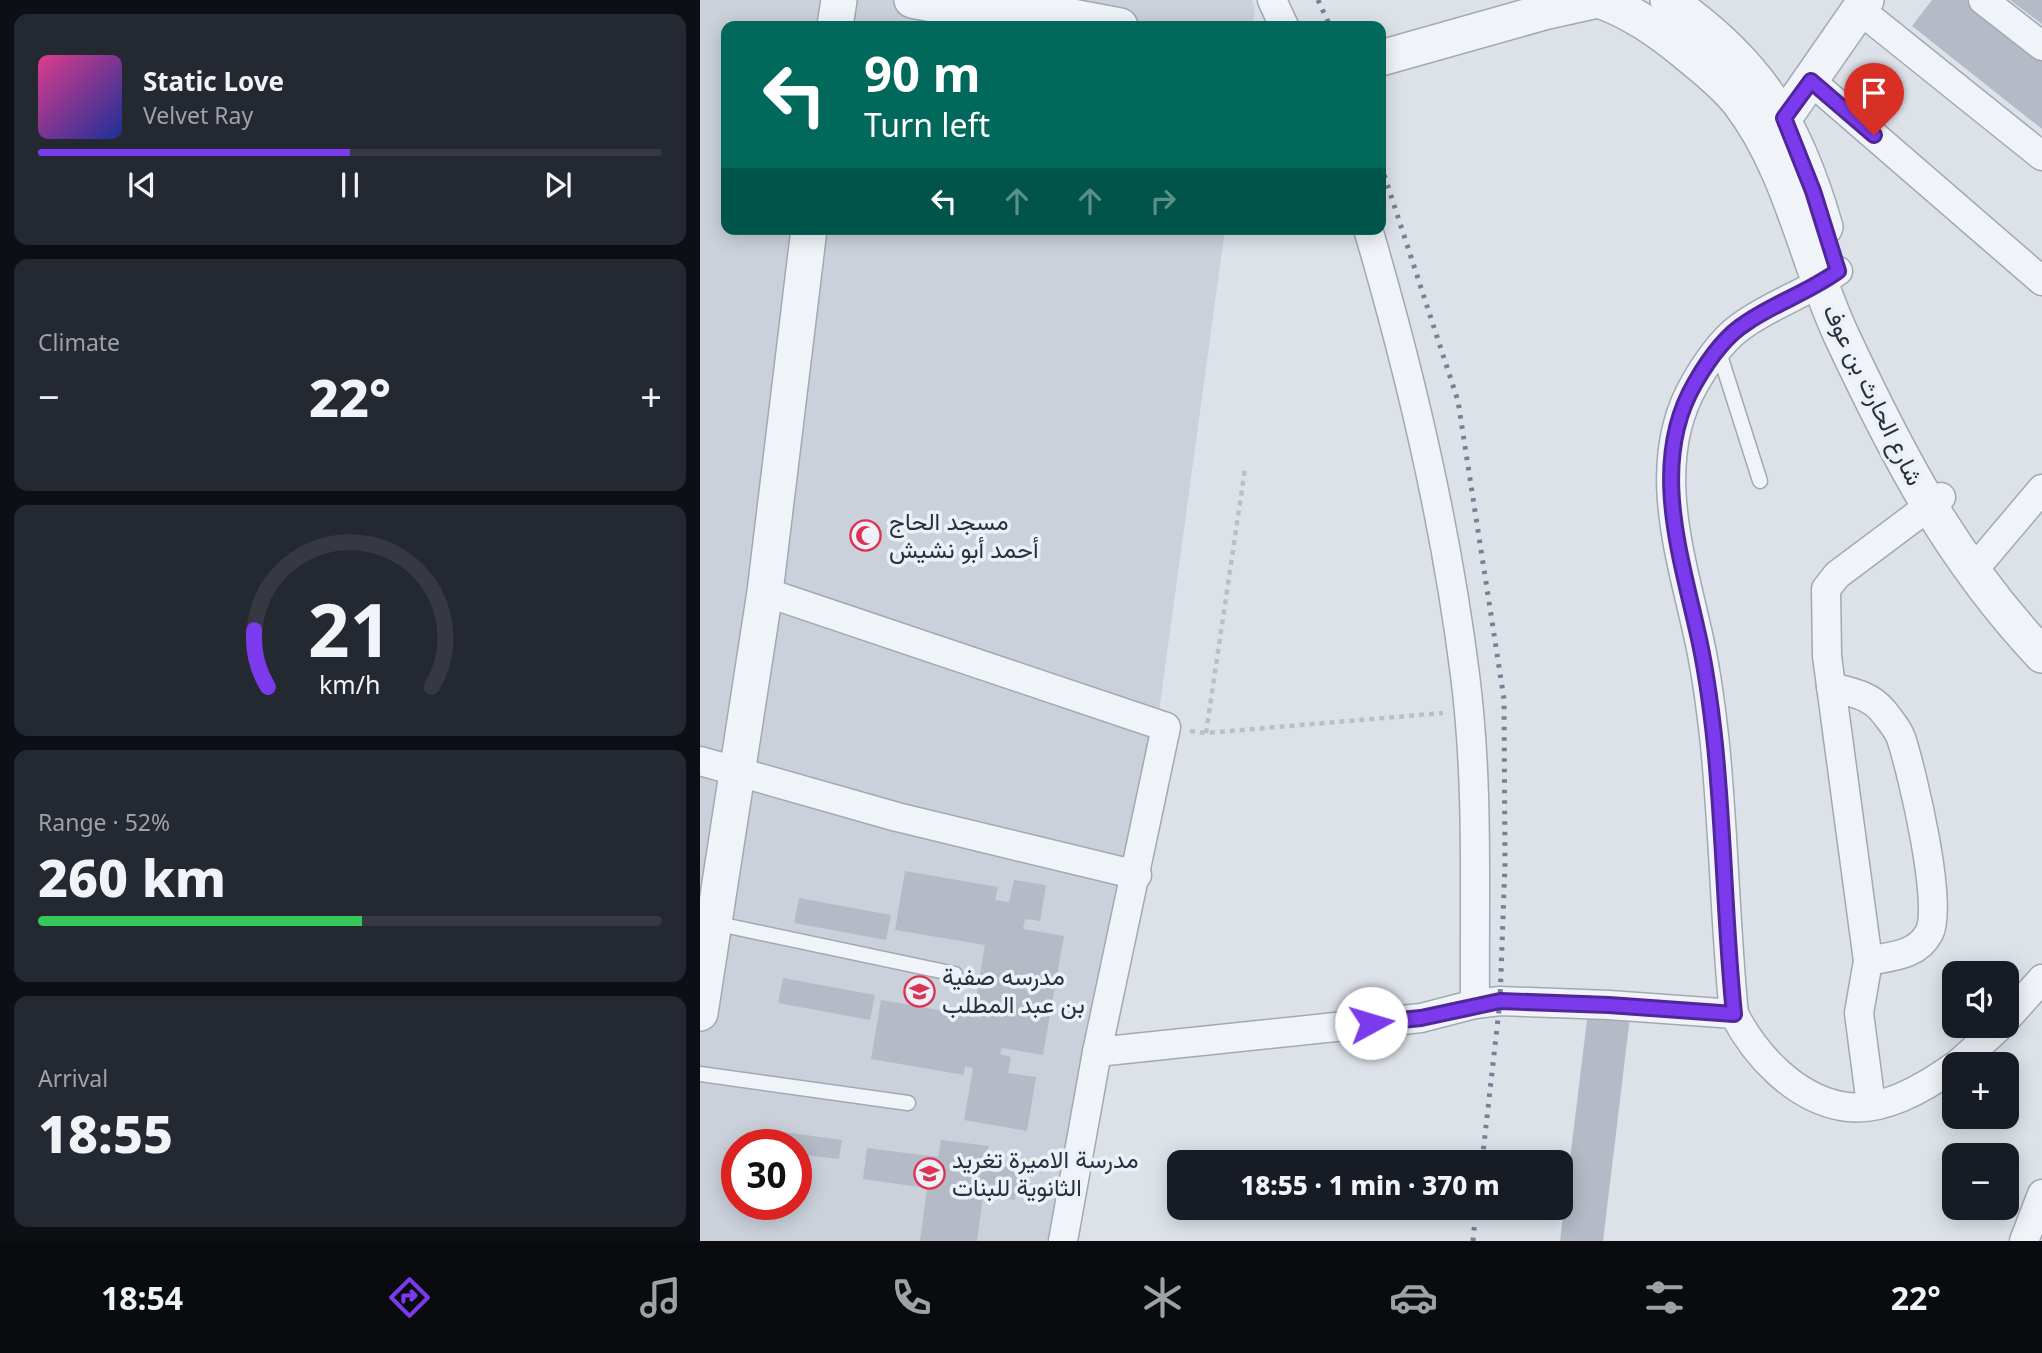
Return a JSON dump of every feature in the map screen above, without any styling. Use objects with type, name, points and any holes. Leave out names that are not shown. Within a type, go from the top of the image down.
[{"type":"street","points":[[836,21],[839,0]]},
{"type":"street","points":[[912,0],[1022,21]]},
{"type":"street","points":[[982,0],[1093,21]]},
{"type":"street","points":[[1272,0],[1282,21]]},
{"type":"street","points":[[1386,40],[1499,0]]},
{"type":"street","points":[[1386,57],[1544,12],[1599,0],[1642,20],[1701,65],[1772,127]]},
{"type":"street","points":[[1668,0],[1723,43],[1756,78],[1772,127]]},
{"type":"street","points":[[1983,0],[2042,46]]},
{"type":"street","points":[[1772,127],[1811,81],[1863,5],[2042,156]]},
{"type":"street","points":[[1811,81],[2042,281]]},
{"type":"street","name":"شارع الحارث بن عوف","points":[[1772,127],[1810,180],[1828,278],[1896,447],[1977,567],[2042,655]]},
{"type":"street","points":[[700,1013],[765,592],[808,235]]},
{"type":"street","points":[[1369,235],[1412,388],[1443,544],[1468,711],[1474,824],[1475,1004]]},
{"type":"street","points":[[1828,278],[1743,324],[1718,349],[1695,383],[1676,423],[1672,460],[1675,536],[1697,629],[1715,744],[1734,1014],[1746,1038],[1773,1069],[1808,1092],[1841,1106],[1871,1105],[1906,1096],[1942,1074]]},
{"type":"street","points":[[1977,567],[2042,489]]},
{"type":"street","points":[[1871,1105],[1860,1013],[1868,961],[1827,656],[1826,589],[1837,575],[1935,503]]},
{"type":"street","name":"شارع الحارث بن عوف","points":[[1977,567],[2042,626]]},
{"type":"street","points":[[765,592],[1166,727],[1137,875],[1097,1052],[1063,1241]]},
{"type":"street","points":[[1831,687],[1865,696],[1882,709],[1900,736],[1933,878],[1933,924],[1928,935],[1908,953],[1868,961]]},
{"type":"street","points":[[700,761],[739,769],[897,817],[1137,875]]},
{"type":"street","points":[[2019,1005],[2042,979]]},
{"type":"street","points":[[1097,1052],[1421,1018],[1475,1004],[1550,1002],[1734,1014]]},
{"type":"street","points":[[1971,1052],[1986,1038]]},
{"type":"street","points":[[2007,1241],[2029,1232],[2042,1194]]},
{"type":"lane","points":[[1718,349],[1760,481]]},
{"type":"lane","points":[[714,923],[955,974]]},
{"type":"lane","points":[[700,1074],[908,1102]]},
{"type":"path","points":[[1206,733],[1245,469]]},
{"type":"path","points":[[1166,727],[1206,733],[1468,711]]},
{"type":"shaded area","points":[[700,0],[1252,0],[1255,7],[1254,21],[721,21],[721,235],[1224,235],[1152,763],[1052,1241],[700,1241]]},
{"type":"building","points":[[1932,0],[1973,0],[2042,55],[2042,129],[1912,26]]},
{"type":"building","points":[[2010,0],[2042,0],[2042,24]]},
{"type":"building","points":[[905,871],[998,887],[995,900],[1009,902],[1014,880],[1046,885],[1040,921],[1025,919],[1023,929],[1064,936],[1043,1055],[1002,1048],[1000,1054],[1011,1057],[1008,1073],[1036,1077],[1027,1131],[964,1120],[973,1068],[965,1066],[964,1075],[871,1059],[881,1000],[973,1016],[985,945],[895,930]]},
{"type":"building","points":[[799,898],[891,915],[886,940],[794,923]]},
{"type":"building","points":[[783,978],[875,995],[870,1020],[778,1003]]},
{"type":"building","points":[[1588,1012],[1630,1017],[1603,1241],[1560,1241],[1563,1220],[1573,1220],[1571,1150]]},
{"type":"building","points":[[812,1136],[842,1140],[839,1159],[812,1156]]},
{"type":"building","points":[[941,1140],[989,1146],[987,1164],[1019,1169],[1015,1200],[983,1196],[977,1241],[920,1241],[927,1188],[863,1179],[867,1148],[938,1157]]},
{"type":"railway","points":[[1318,0],[1328,21]]},
{"type":"railway","points":[[1386,180],[1458,401],[1504,699],[1505,863],[1500,1001],[1483,1150]]},
{"type":"railway","points":[[1473,1241],[1475,1220]]},
{"type":"place","name":"مسجد الحاج أحمد أبو نشيش","points":[[866,536]]},
{"type":"place","name":"مدرسه صفية بن عبد المطلب","points":[[919,991]]},
{"type":"place","name":"مدرسة الاميرة تغريد الثانوية للبنات","points":[[929,1174]]},
{"type":"route","points":[[1371,1023],[1421,1018],[1475,1004],[1500,1001],[1734,1014],[1715,744],[1707,680],[1675,536],[1672,460],[1676,423],[1695,383],[1718,349],[1743,324],[1838,271],[1806,170],[1784,118],[1811,81],[1874,135]]}]
